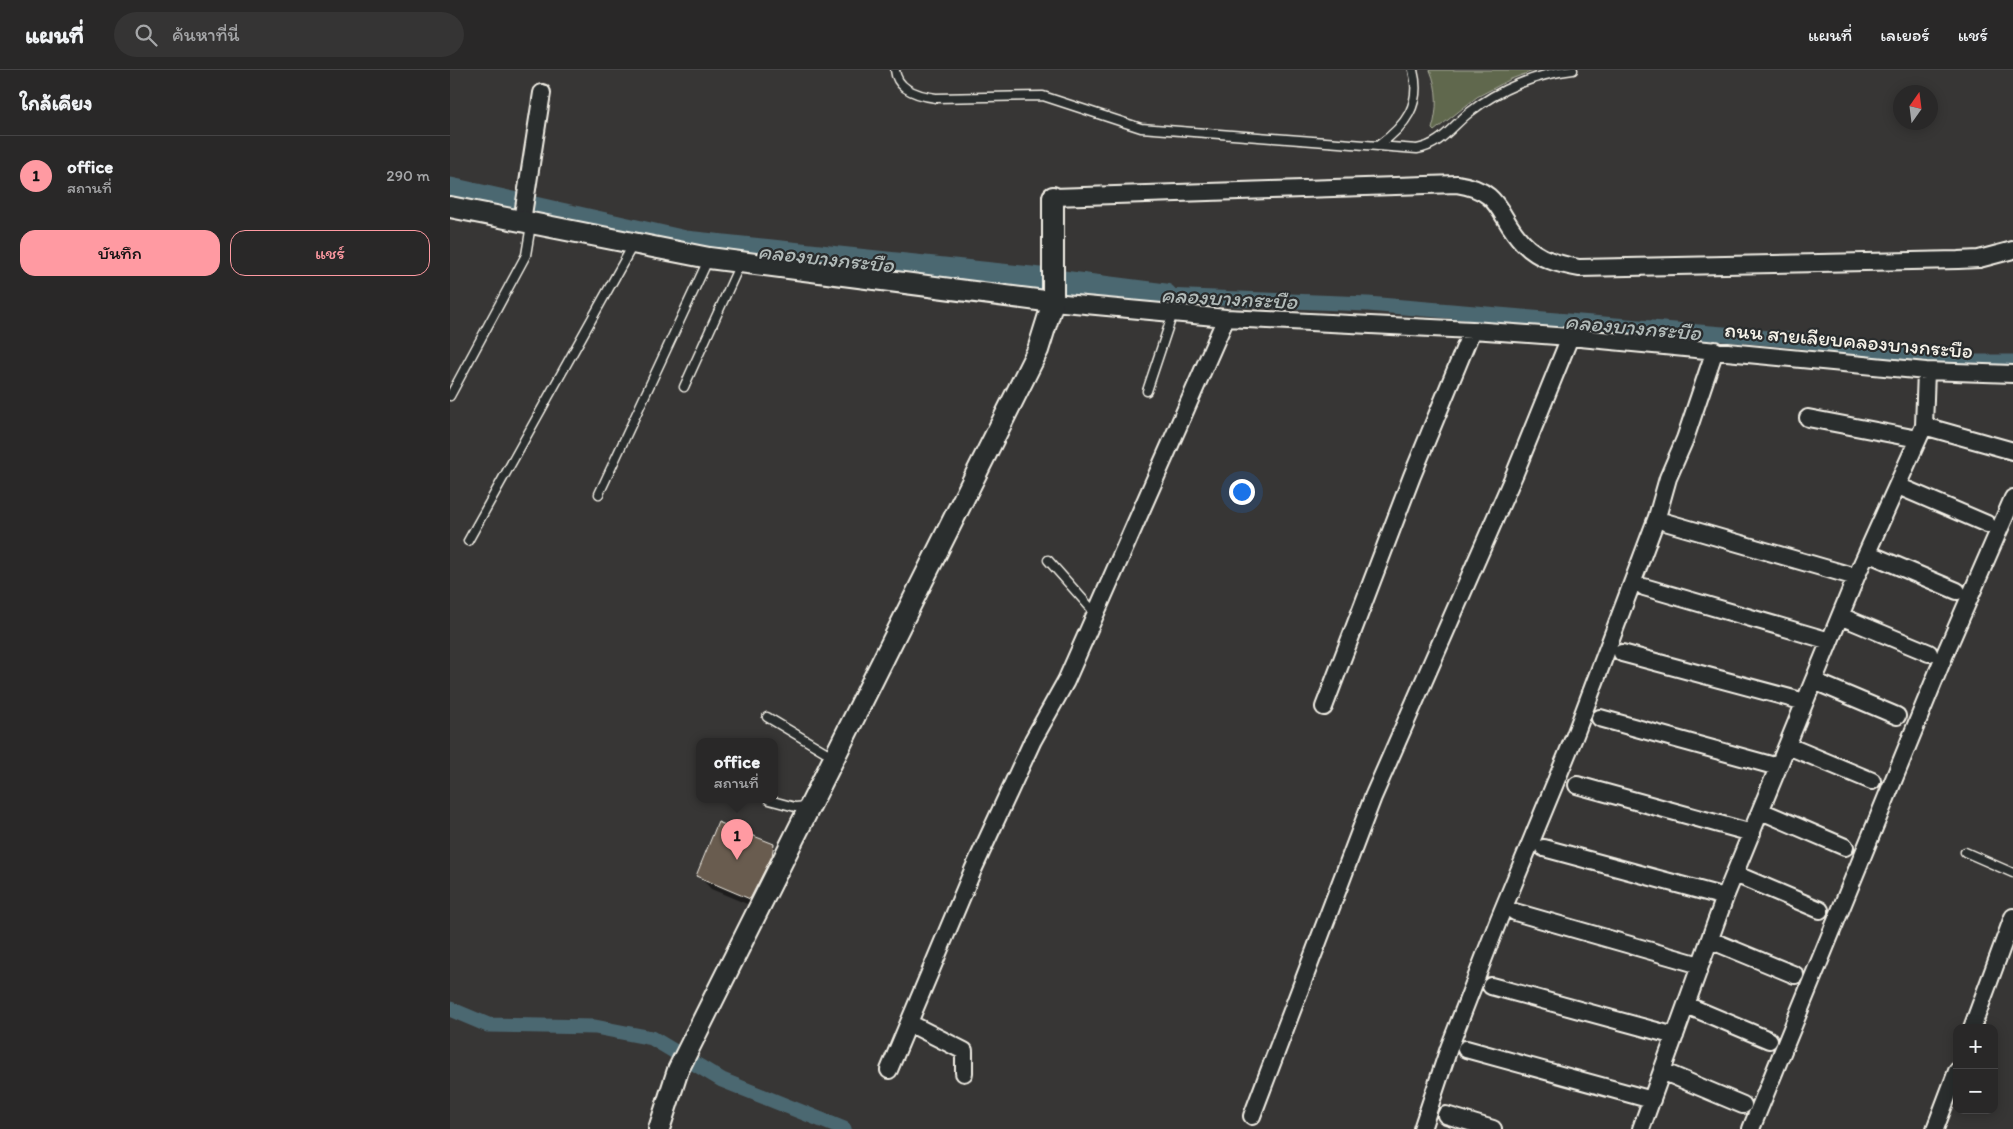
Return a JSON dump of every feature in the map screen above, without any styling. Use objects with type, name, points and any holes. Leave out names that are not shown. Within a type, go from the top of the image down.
[{"type":"street","points":[[525,220],[526,189],[542,93]]},
{"type":"street","points":[[659,1129],[678,1070],[836,758],[1038,350],[1053,302],[1052,197],[1457,184],[1470,186],[1490,196],[1497,203],[1521,241],[1530,250],[1553,262],[1579,268],[1958,260],[1978,259],[2013,250]]},
{"type":"street","points":[[450,207],[525,220],[709,258],[1053,302]]},
{"type":"street","name":"ถนน สายเลียบคลองบางกระบือ","points":[[1053,302],[1226,318],[1472,330],[1570,337],[1926,371],[2013,374]]},
{"type":"street","points":[[889,1070],[985,844],[1034,740],[1066,681],[1226,318]]},
{"type":"street","points":[[1324,707],[1412,476],[1472,330]]},
{"type":"street","points":[[1252,1116],[1373,797],[1515,473],[1570,337]]},
{"type":"street","points":[[1422,1129],[1449,1048],[1499,919],[1575,735],[1657,517],[1668,478],[1685,439],[1715,350]]},
{"type":"street","points":[[1641,1129],[1700,965],[1778,767],[1856,577],[1921,433],[1926,371]]},
{"type":"street","points":[[1808,418],[1921,433],[2013,451]]},
{"type":"street","points":[[1898,486],[1986,524]]},
{"type":"street","points":[[1751,1129],[1945,654],[2013,498]]},
{"type":"street","points":[[1666,522],[1856,577]]},
{"type":"street","points":[[1867,553],[1957,591]]},
{"type":"street","points":[[1644,587],[1830,641]]},
{"type":"street","points":[[1840,616],[1930,654]]},
{"type":"street","points":[[1622,653],[1805,702]]},
{"type":"street","points":[[1814,681],[1897,716]]},
{"type":"street","points":[[1600,718],[1778,767]]},
{"type":"street","points":[[1788,746],[1872,781]]},
{"type":"street","points":[[1577,785],[1752,833]]},
{"type":"street","points":[[1761,811],[1845,847]]},
{"type":"street","points":[[1544,848],[1726,897]]},
{"type":"street","points":[[1736,874],[1820,910]]},
{"type":"street","points":[[1515,912],[1700,965]]},
{"type":"street","points":[[1973,1024],[2013,917]]},
{"type":"street","points":[[1710,940],[1795,975]]},
{"type":"street","points":[[1491,986],[1675,1036]]},
{"type":"street","points":[[1686,1006],[1769,1040]]},
{"type":"street","points":[[909,1024],[964,1051],[964,1073]]},
{"type":"street","points":[[1466,1049],[1652,1100]]},
{"type":"street","points":[[1662,1071],[1743,1105]]},
{"type":"street","points":[[1935,1129],[1953,1081]]},
{"type":"street","points":[[1446,1116],[1493,1129]]},
{"type":"lane","points":[[895,70],[897,80],[911,91],[936,98],[1043,96],[1141,128],[1407,148],[1426,148],[1439,141],[1480,104],[1504,90],[1536,78],[1573,70]]},
{"type":"lane","points":[[1379,145],[1397,132],[1408,117],[1415,88],[1412,70]]},
{"type":"lane","points":[[450,396],[526,255],[525,220]]},
{"type":"lane","points":[[468,541],[634,243]]},
{"type":"lane","points":[[599,494],[709,258]]},
{"type":"lane","points":[[684,387],[741,262]]},
{"type":"lane","points":[[1147,391],[1173,313]]},
{"type":"lane","points":[[1048,560],[1096,614]]},
{"type":"lane","points":[[767,717],[836,758]]},
{"type":"lane","points":[[778,802],[795,807],[812,806]]},
{"type":"lane","points":[[1966,852],[2013,873]]},
{"type":"green space","points":[[1430,70],[1536,70],[1511,79],[1477,97],[1434,131],[1432,129],[1436,99],[1435,84]]},
{"type":"building","points":[[718,822],[774,844],[772,856],[750,899],[696,876]]},
{"type":"waterway","name":"คลองบางกระบือ","points":[[450,190],[685,243],[1031,279],[1165,296]]},
{"type":"waterway","name":"คลองบางกระบือ","points":[[1165,296],[1368,304],[1794,340],[1967,362],[2013,362]]},
{"type":"waterway","points":[[450,1009],[488,1025],[595,1027],[652,1038],[722,1080],[844,1129]]},
{"type":"place","name":"office","points":[[737,860]]}]
